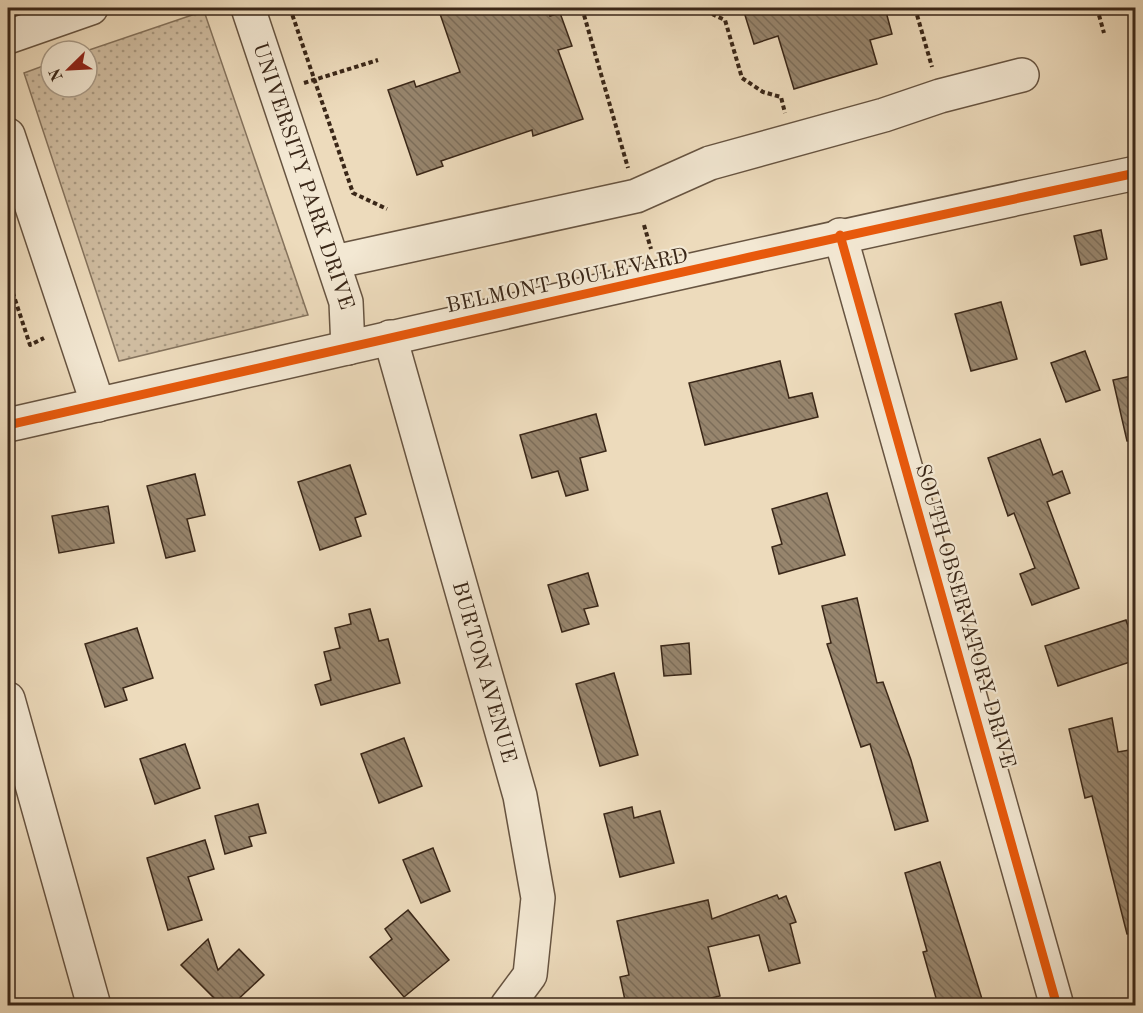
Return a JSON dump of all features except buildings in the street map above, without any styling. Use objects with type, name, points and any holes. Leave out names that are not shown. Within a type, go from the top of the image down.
[{"type":"street","points":[[8,37],[91,8]]},
{"type":"street","name":"UNIVERSITY PARK DRIVE","points":[[248,8],[346,302],[348,348]]},
{"type":"street","points":[[334,262],[636,196],[710,163],[940,96],[1022,75]]},
{"type":"street","points":[[8,135],[98,405]]},
{"type":"street","name":"BELMONT BOULEVARD","points":[[8,425],[390,337],[660,279],[840,235],[1136,172]]},
{"type":"street","name":"SOUTH OBSERVATORY DRIVE","points":[[840,235],[1057,1005]]},
{"type":"street","name":"BURTON AVENUE","points":[[390,337],[520,796],[538,898],[535,990],[507,1005]]},
{"type":"street","points":[[8,699],[94,1005]]},
{"type":"path","points":[[290,8],[352,193],[387,209]]},
{"type":"path","points":[[582,8],[660,279]]},
{"type":"path","points":[[707,8],[714,15],[725,20],[742,78],[764,92],[781,98],[792,140]]},
{"type":"path","points":[[915,8],[940,96]]},
{"type":"path","points":[[1097,8],[1104,33]]},
{"type":"path","points":[[277,92],[378,60]]},
{"type":"path","points":[[8,295],[13,294]]},
{"type":"shaded area","points":[[204,11],[308,315],[119,361],[24,73],[39,67],[39,99],[99,99],[99,47]]},
{"type":"cycle path","points":[[8,425],[712,265],[1136,173]]},
{"type":"cycle path","points":[[840,235],[1057,1006]]}]
